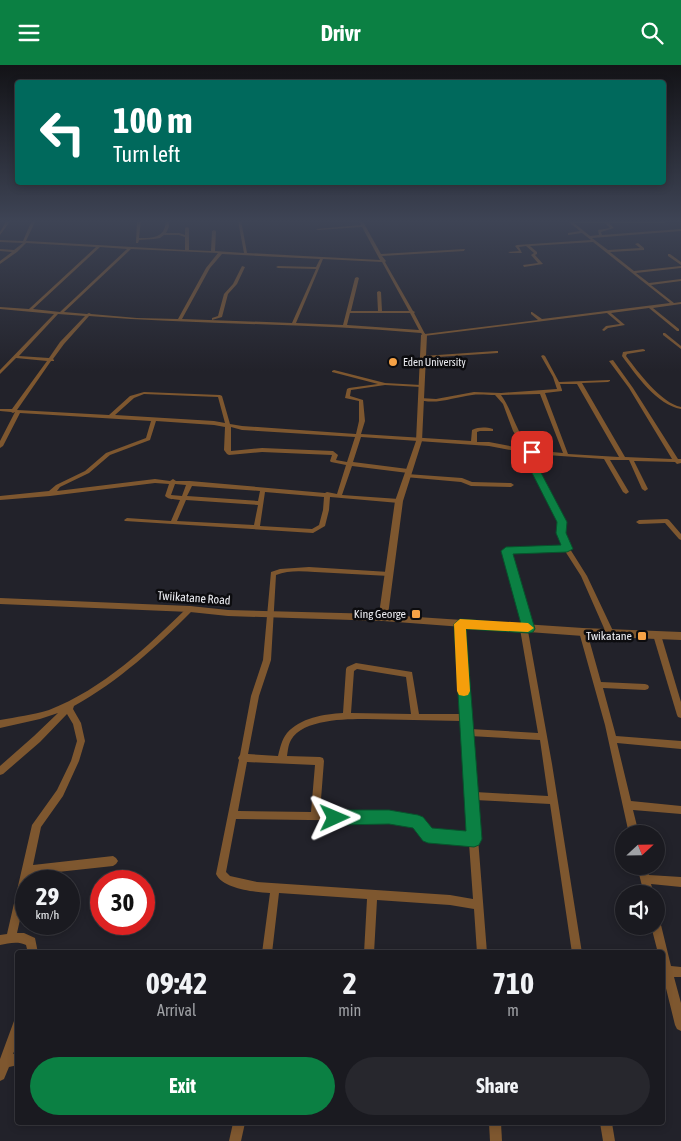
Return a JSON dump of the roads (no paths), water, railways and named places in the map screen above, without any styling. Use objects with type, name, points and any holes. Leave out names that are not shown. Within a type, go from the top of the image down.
[{"type":"street","points":[[30,310],[73,270]]},
{"type":"street","points":[[0,373],[60,312],[106,270]]},
{"type":"street","points":[[179,321],[207,270]]},
{"type":"street","points":[[200,322],[220,317],[226,294],[235,283],[241,270]]},
{"type":"street","points":[[294,324],[316,270]]},
{"type":"street","points":[[385,619],[399,501],[419,441],[424,334],[389,270]]},
{"type":"street","points":[[633,272],[645,270]]},
{"type":"street","points":[[633,272],[672,304]]},
{"type":"street","points":[[345,326],[357,278]]},
{"type":"street","points":[[648,283],[681,280]]},
{"type":"street","points":[[379,292],[380,311]]},
{"type":"street","points":[[1,309],[179,321],[345,326],[424,334],[681,303]]},
{"type":"street","points":[[650,307],[678,330]]},
{"type":"street","points":[[348,312],[413,312]]},
{"type":"street","points":[[604,330],[608,327],[624,325],[608,312]]},
{"type":"street","points":[[532,313],[541,321]]},
{"type":"street","points":[[0,446],[15,412],[62,343],[89,314]]},
{"type":"street","points":[[664,334],[681,348]]},
{"type":"street","points":[[643,350],[626,353],[624,356],[667,403],[675,409],[681,408]]},
{"type":"street","points":[[423,357],[496,352]]},
{"type":"street","points":[[16,357],[52,360]]},
{"type":"street","points":[[420,399],[436,400],[474,393],[497,394],[559,390],[542,357]]},
{"type":"street","points":[[611,361],[679,461]]},
{"type":"street","points":[[334,371],[385,384],[421,387]]},
{"type":"street","points":[[557,383],[608,381]]},
{"type":"street","points":[[579,383],[623,459]]},
{"type":"street","points":[[339,496],[362,421],[361,400],[347,397],[349,389],[385,384]]},
{"type":"street","points":[[542,392],[566,455]]},
{"type":"street","points":[[110,417],[132,397],[144,393],[220,396],[228,426],[227,450],[229,453],[262,450],[333,453],[335,455],[334,461],[408,474],[462,480],[471,484],[511,485]]},
{"type":"street","points":[[497,394],[505,404],[534,469],[562,522],[561,533],[567,549],[584,576],[610,633]]},
{"type":"street","points":[[0,410],[153,421],[214,423],[228,426],[358,437],[497,445],[528,452],[679,461]]},
{"type":"street","points":[[50,494],[58,486],[87,472],[108,454],[148,439],[153,421]]},
{"type":"street","points":[[0,426],[10,426]]},
{"type":"street","points":[[474,443],[474,431],[480,429],[491,430]]},
{"type":"street","points":[[606,458],[626,492]]},
{"type":"street","points":[[631,459],[645,489]]},
{"type":"street","points":[[0,498],[50,494],[139,481],[173,481],[399,501]]},
{"type":"street","points":[[173,481],[168,497],[261,503]]},
{"type":"street","points":[[173,523],[185,499],[190,483]]},
{"type":"street","points":[[257,528],[263,489]]},
{"type":"street","points":[[127,520],[308,531],[318,529],[325,516],[327,494]]},
{"type":"street","points":[[639,522],[667,521],[681,538]]},
{"type":"street","points":[[567,549],[506,551],[526,629],[577,950]]},
{"type":"street","points":[[389,573],[294,569],[278,570],[273,577],[267,660],[255,695],[242,758],[222,877],[257,887],[450,900],[479,905]]},
{"type":"street","name":"Twiikatane Road","points":[[0,601],[385,619],[526,629],[681,636]]},
{"type":"street","points":[[0,771],[37,739],[75,701],[138,657],[190,609]]},
{"type":"street","points":[[460,624],[482,950]]},
{"type":"street","points":[[582,632],[599,685],[632,825]]},
{"type":"street","points":[[657,635],[681,715]]},
{"type":"street","points":[[347,716],[350,669],[356,667],[410,674],[416,717]]},
{"type":"street","points":[[599,685],[645,687]]},
{"type":"street","points":[[0,723],[51,712],[75,701]]},
{"type":"street","points":[[68,708],[77,723],[81,741],[75,761],[60,793],[37,825],[28,870],[113,861]]},
{"type":"street","points":[[282,758],[287,741],[295,731],[312,723],[347,716],[465,718]]},
{"type":"street","points":[[466,732],[543,737]]},
{"type":"street","points":[[612,739],[681,745]]},
{"type":"street","points":[[242,758],[282,758],[320,761],[315,816]]},
{"type":"street","points":[[471,796],[553,800]]},
{"type":"street","points":[[627,805],[681,810]]},
{"type":"street","points":[[232,815],[389,817],[418,822],[428,835],[474,839]]},
{"type":"street","points":[[644,875],[646,885]]},
{"type":"street","points":[[645,879],[681,882]]},
{"type":"street","points":[[267,950],[275,888]]},
{"type":"street","points":[[369,950],[372,896]]},
{"type":"street","points":[[12,938],[15,925]]},
{"type":"street","points":[[659,935],[663,950]]},
{"type":"street","points":[[0,940],[12,938],[26,939],[31,942],[32,950]]},
{"type":"street","points":[[665,960],[681,1025]]},
{"type":"street","points":[[668,971],[681,972]]},
{"type":"street","points":[[0,1075],[15,1034]]},
{"type":"street","points":[[5,1062],[15,1060]]},
{"type":"street","points":[[235,1141],[239,1125]]},
{"type":"street","points":[[495,1125],[496,1141]]},
{"type":"street","points":[[606,1125],[609,1141]]},
{"type":"place","name":"Eden University","points":[[393,362]]},
{"type":"place","name":"King George","points":[[416,614]]},
{"type":"place","name":"Twikatane","points":[[642,636]]}]
